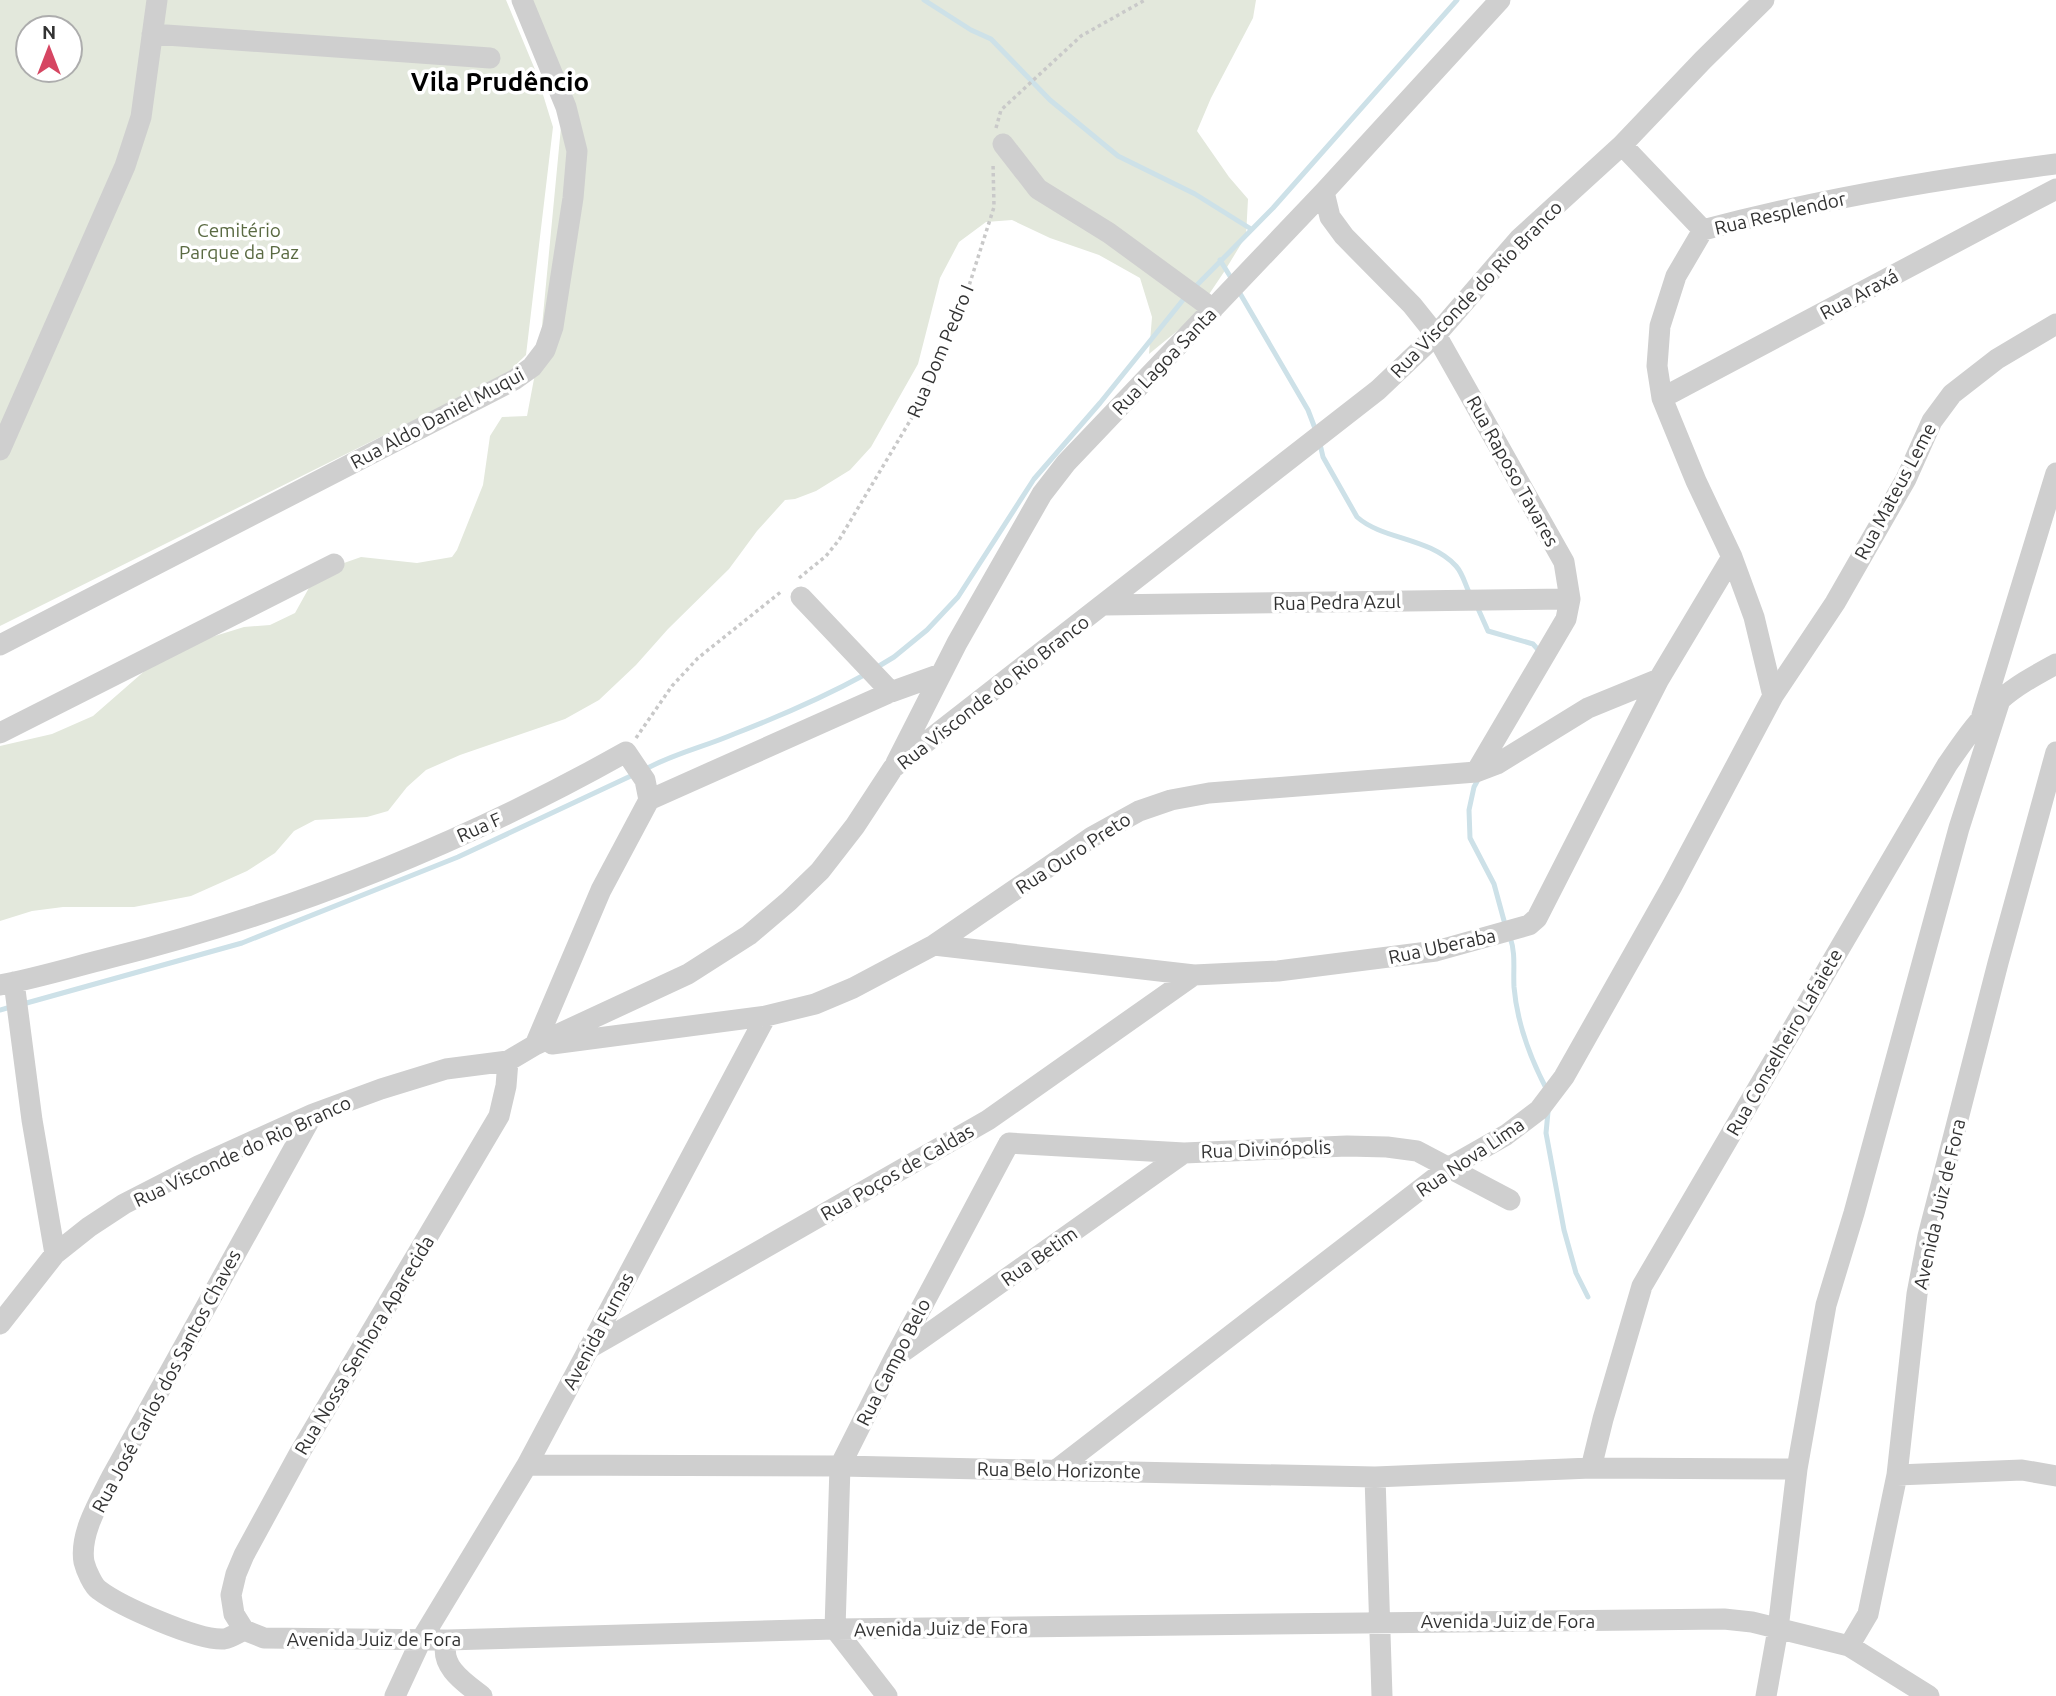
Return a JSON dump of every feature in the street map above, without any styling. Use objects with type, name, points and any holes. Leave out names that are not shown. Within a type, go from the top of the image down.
[{"type":"street","points":[[0,450],[125,166],[141,117],[156,0]]},
{"type":"street","name":"Rua Aldo Daniel Muqui","points":[[0,645],[514,380],[532,367],[545,351],[553,327],[573,198],[577,151],[566,107],[522,0]]},
{"type":"street","name":"Rua Lagoa Santa","points":[[893,768],[941,674],[1042,494],[1066,463],[1324,192],[1500,0]]},
{"type":"street","name":"Rua Visconde do Rio Branco","points":[[0,1324],[55,1254],[124,1204],[198,1166],[313,1114],[446,1069],[508,1061],[536,1045],[688,974],[749,935],[820,871],[855,826],[893,768],[1378,390],[1437,335],[1519,239],[1622,145],[1764,0]]},
{"type":"street","points":[[152,34],[490,58]]},
{"type":"street","points":[[1622,145],[1703,230]]},
{"type":"street","points":[[997,146],[1038,189],[1109,233],[1213,309]]},
{"type":"street","name":"Rua Resplendor","points":[[1773,696],[1754,617],[1732,557],[1696,481],[1662,398],[1657,366],[1660,326],[1676,276],[1703,230],[1811,204],[1962,176],[2056,164]]},
{"type":"street","name":"Rua Araxá","points":[[1662,398],[2056,189]]},
{"type":"street","name":"Rua Raposo Tavares","points":[[1324,192],[1330,217],[1344,236],[1412,305],[1437,335],[1564,562],[1570,599],[1566,619],[1476,772]]},
{"type":"street","name":"Rua Mateus Leme","points":[[1773,696],[1835,603],[1906,479],[1932,421],[1952,394],[1988,366],[2056,324]]},
{"type":"street","points":[[1982,718],[2056,473]]},
{"type":"street","name":"Rua Uberaba","points":[[934,945],[1194,975],[1291,970],[1436,951],[1529,925],[1536,918],[1659,679],[1732,557]]},
{"type":"street","points":[[0,733],[334,564]]},
{"type":"street","points":[[795,588],[891,692]]},
{"type":"street","name":"Rua Pedra Azul","points":[[1104,605],[1570,599]]},
{"type":"street","name":"Rua Conselheiro Lafaiete","points":[[1591,1468],[1642,1286],[1947,765],[1982,718],[2000,700],[2026,680],[2056,664]]},
{"type":"street","points":[[536,1045],[601,890],[649,800],[891,692],[941,674]]},
{"type":"street","name":"Rua Ouro Preto","points":[[536,1045],[581,1042],[766,1016],[814,1004],[853,988],[934,945],[1092,837],[1139,811],[1171,800],[1209,793],[1476,772],[1497,764],[1588,708],[1659,679]]},
{"type":"street","name":"Rua Nova Lima","points":[[1056,1470],[1448,1168],[1506,1135],[1539,1110],[1564,1077],[1672,886],[1773,696]]},
{"type":"street","points":[[1766,1696],[1778,1629],[1797,1469],[1826,1305],[1854,1213],[1959,828],[2000,700]]},
{"type":"street","points":[[626,752],[645,780],[649,800]]},
{"type":"street","name":"Rua F","points":[[7,983],[164,944],[310,898],[430,849],[555,792],[626,752]]},
{"type":"street","name":"Avenida Juiz de Fora","points":[[244,1630],[264,1638],[447,1640],[835,1629],[1724,1619],[1752,1622],[1849,1646],[1868,1614],[1897,1475],[1917,1294],[1928,1236],[1998,963],[2056,752]]},
{"type":"street","name":"Rua Poços de Caldas","points":[[588,1349],[988,1120],[1194,975]]},
{"type":"street","points":[[7,983],[55,1254]]},
{"type":"street","name":"Avenida Furnas","points":[[395,1696],[421,1640],[527,1465],[766,1016]]},
{"type":"street","name":"Rua Nossa Senhora Aparecida","points":[[244,1630],[234,1614],[231,1595],[244,1555],[299,1454],[499,1116],[508,1061]]},
{"type":"street","name":"Rua José Carlos dos Santos Chaves","points":[[244,1630],[225,1639],[196,1634],[127,1607],[97,1589],[84,1563],[86,1540],[97,1506],[112,1476],[313,1114]]},
{"type":"street","points":[[988,1120],[1009,1143]]},
{"type":"street","name":"Rua Divinópolis","points":[[1009,1143],[1184,1153],[1347,1146],[1387,1147],[1417,1152],[1510,1200]]},
{"type":"street","name":"Rua Campo Belo","points":[[835,1629],[840,1466],[1009,1143]]},
{"type":"street","name":"Rua Betim","points":[[894,1359],[1184,1153]]},
{"type":"street","name":"Rua Belo Horizonte","points":[[527,1465],[840,1466],[1375,1477],[1591,1468],[1797,1469]]},
{"type":"street","points":[[1897,1475],[2022,1470],[2056,1476]]},
{"type":"street","points":[[1375,1477],[1382,1696]]},
{"type":"street","points":[[835,1629],[887,1696]]},
{"type":"street","points":[[447,1640],[447,1663],[460,1679],[482,1696]]},
{"type":"street","points":[[1849,1646],[1929,1696]]},
{"type":"path","name":"Rua Dom Pedro I","points":[[626,752],[671,686],[698,658],[795,588],[839,540],[920,404],[961,311],[994,207],[1001,110],[1081,36],[1145,0]]},
{"type":"green space","name":"Cemitério Parque da Paz","points":[[0,0],[506,0],[536,72],[553,127],[526,355],[505,375],[0,626]]},
{"type":"green space","points":[[527,0],[1256,0],[1253,18],[1211,98],[1197,131],[1248,199],[1246,236],[1193,318],[1149,354],[1152,317],[1140,278],[1099,255],[1050,238],[1012,220],[986,222],[959,242],[940,278],[918,364],[871,447],[850,470],[816,491],[785,500],[757,531],[729,569],[599,700],[565,719],[460,755],[426,770],[407,787],[388,811],[367,817],[315,820],[294,831],[275,853],[247,871],[191,896],[134,907],[63,907],[32,911],[0,921],[0,746],[52,734],[93,716],[156,661],[202,640],[244,627],[270,625],[295,613],[310,586],[327,569],[361,557],[417,563],[452,557],[457,550],[483,485],[490,436],[502,417],[527,416],[540,347],[561,127]]},
{"type":"waterway","points":[[924,0],[971,30],[991,39],[1050,100],[1118,156],[1195,194],[1251,229]]},
{"type":"waterway","points":[[1194,288],[1273,208],[1457,0]]},
{"type":"waterway","points":[[1220,260],[1233,281]]},
{"type":"waterway","points":[[1238,290],[1308,410],[1316,431]]},
{"type":"waterway","points":[[874,669],[894,657],[927,630],[958,597],[1034,479],[1100,403],[1187,295]]},
{"type":"waterway","points":[[1320,444],[1323,457],[1357,517],[1368,525],[1433,549],[1445,557],[1459,569],[1471,596]]},
{"type":"waterway","points":[[1476,604],[1488,631],[1533,644],[1541,653]]},
{"type":"waterway","points":[[644,770],[784,714],[866,674]]},
{"type":"waterway","points":[[23,1004],[242,943],[458,857],[635,774]]},
{"type":"waterway","points":[[1480,776],[1474,787],[1469,810],[1470,838],[1494,884],[1506,928]]},
{"type":"waterway","points":[[1510,937],[1518,1014],[1531,1054],[1548,1092]]},
{"type":"waterway","points":[[0,1010],[14,1006]]},
{"type":"waterway","points":[[1548,1112],[1546,1133],[1564,1230],[1576,1273],[1588,1297]]},
{"type":"district","name":"Vila Prudêncio","points":[[500,81]]}]
